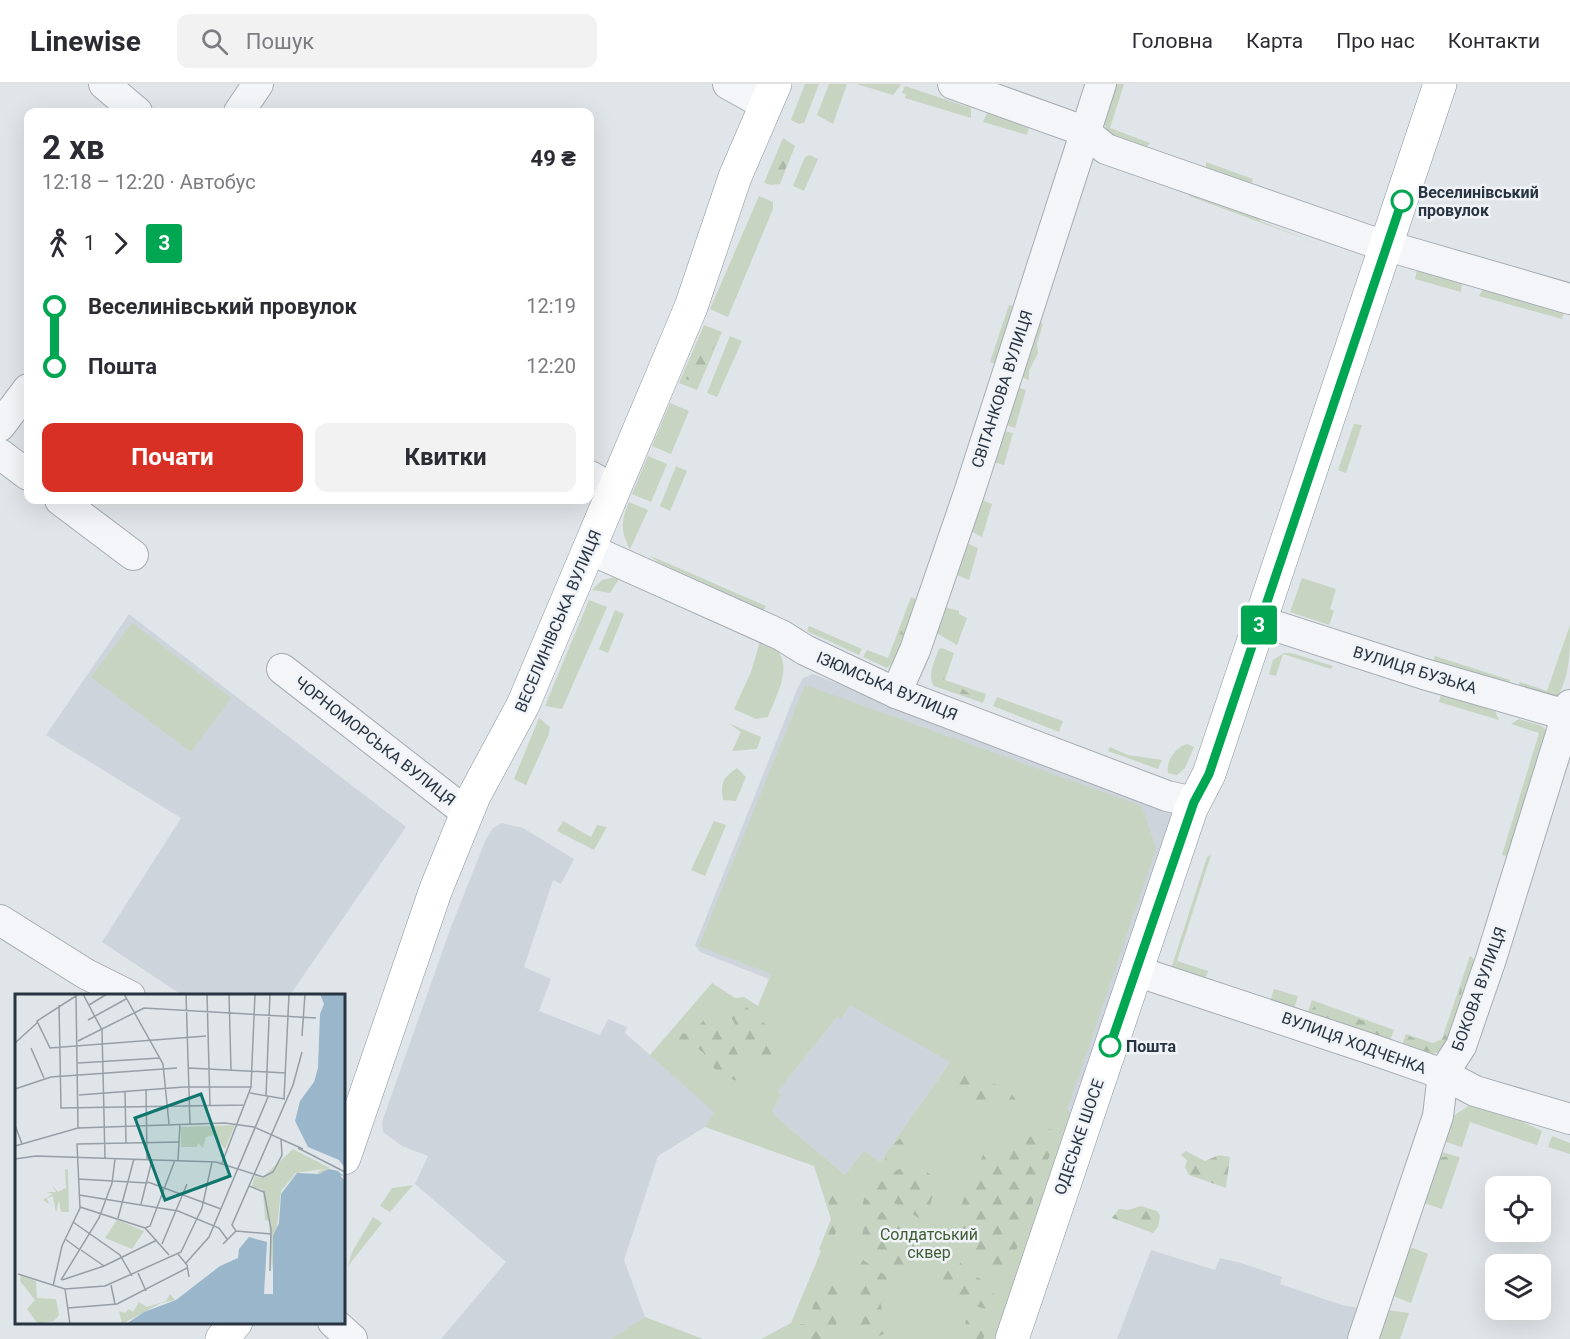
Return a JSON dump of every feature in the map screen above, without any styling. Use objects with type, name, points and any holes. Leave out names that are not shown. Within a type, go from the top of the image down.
[{"type":"highway","name":"ОДЕСЬКЕ ШОСЕ","points":[[1012,1339],[1194,802],[1209,774],[1440,84]]},
{"type":"highway","name":"ВЕСЕЛИНІВСЬКА ВУЛИЦЯ","points":[[345,1151],[350,1118],[436,889],[467,813],[523,705],[589,549],[602,483],[691,307],[735,177],[770,94]]},
{"type":"highway","points":[[222,1339],[235,1324]]},
{"type":"street","points":[[104,84],[131,108]]},
{"type":"street","points":[[241,108],[258,84]]},
{"type":"street","points":[[728,84],[770,94]]},
{"type":"street","points":[[953,84],[1084,130],[1106,149],[1386,246],[1570,299]]},
{"type":"street","name":"СВІТАНКОВА ВУЛИЦЯ","points":[[896,693],[915,650],[970,490],[1074,174],[1084,130],[1101,84]]},
{"type":"street","points":[[0,426],[24,394]]},
{"type":"street","points":[[0,454],[24,472]]},
{"type":"street","points":[[65,504],[133,555]]},
{"type":"street","name":"ІЗЮМСЬКА ВУЛИЦЯ","points":[[589,549],[782,635],[805,650],[896,693],[1167,796],[1194,802]]},
{"type":"street","name":"ВУЛИЦЯ БУЗЬКА","points":[[1260,621],[1424,674],[1569,712]]},
{"type":"street","name":"ЧОРНОМОРСЬКА ВУЛИЦЯ","points":[[282,669],[467,813]]},
{"type":"street","name":"БОКОВА ВУЛИЦЯ","points":[[1363,1339],[1438,1116],[1443,1074],[1461,1046],[1569,712]]},
{"type":"street","points":[[0,920],[86,974],[126,994]]},
{"type":"street","name":"ВУЛИЦЯ ХОДЧЕНКА","points":[[1136,970],[1251,1007],[1443,1074],[1476,1091],[1570,1119]]},
{"type":"street","points":[[334,1324],[352,1339]]},
{"type":"shaded area","points":[[129,614],[406,827],[291,994],[180,994],[102,942],[181,818],[46,735]]},
{"type":"shaded area","points":[[813,674],[1172,813],[1173,817],[1074,1114],[950,1062],[880,1162],[845,1175],[774,1115],[773,1109],[781,1095],[778,1091],[837,1017],[840,1018],[771,974],[769,979],[700,952],[695,945],[798,687],[803,678]]},
{"type":"shaded area","points":[[502,823],[523,828],[574,859],[561,884],[553,880],[524,967],[551,979],[539,1011],[600,1035],[608,1019],[627,1027],[625,1033],[715,1112],[705,1127],[658,1156],[624,1260],[645,1317],[611,1339],[441,1339],[506,1262],[415,1184],[428,1156],[402,1146],[383,1132],[382,1122],[451,927],[486,839],[493,828]]},
{"type":"shaded area","points":[[1151,1250],[1215,1270],[1220,1258],[1241,1263],[1282,1277],[1280,1284],[1342,1305],[1359,1308],[1348,1339],[1117,1339]]},
{"type":"green space","points":[[805,84],[819,84],[804,123],[799,124],[791,120]]},
{"type":"green space","points":[[829,84],[847,84],[833,124],[817,115]]},
{"type":"green space","points":[[857,84],[898,84],[901,85],[893,95]]},
{"type":"green space","points":[[1113,84],[1124,84],[1110,128],[1150,143],[1144,150],[1118,138],[1106,128],[1106,112]]},
{"type":"green space","points":[[905,86],[971,108],[971,118],[905,98],[906,94],[902,93]]},
{"type":"green space","points":[[987,113],[1029,127],[1027,135],[983,122]]},
{"type":"green space","points":[[783,138],[795,146],[780,184],[764,183]]},
{"type":"green space","points":[[788,146],[792,147],[788,162],[775,183],[771,176],[774,167]]},
{"type":"green space","points":[[810,155],[818,159],[804,191],[793,186],[805,157]]},
{"type":"green space","points":[[1206,162],[1253,179],[1250,187],[1206,171]]},
{"type":"green space","points":[[1192,189],[1258,214],[1260,221],[1319,244],[1189,196]]},
{"type":"green space","points":[[759,196],[773,202],[773,209],[728,317],[710,309]]},
{"type":"green space","points":[[1417,270],[1462,283],[1461,292],[1415,279]]},
{"type":"green space","points":[[1485,286],[1565,307],[1562,319],[1479,296]]},
{"type":"green space","points":[[1009,305],[1021,308],[1002,366],[990,362]]},
{"type":"green space","points":[[1038,321],[1043,324],[1037,344],[1038,353],[1029,371],[1029,380],[1013,374]]},
{"type":"green space","points":[[704,325],[722,332],[697,390],[679,383]]},
{"type":"green space","points":[[707,336],[714,336],[716,341],[704,373],[690,386],[686,380],[691,363]]},
{"type":"green space","points":[[730,336],[742,341],[717,397],[707,393]]},
{"type":"green space","points":[[1009,385],[1026,390],[1015,428],[998,422]]},
{"type":"green space","points":[[670,403],[689,411],[671,454],[652,446]]},
{"type":"green space","points":[[1354,424],[1362,425],[1346,473],[1338,470]]},
{"type":"green space","points":[[995,429],[1013,433],[1004,465],[985,460]]},
{"type":"green space","points":[[648,456],[667,464],[651,502],[632,494]]},
{"type":"green space","points":[[676,466],[687,471],[670,511],[660,506]]},
{"type":"green space","points":[[980,499],[992,504],[982,537],[965,528]]},
{"type":"green space","points":[[629,502],[648,510],[630,549],[624,537],[623,526],[624,514]]},
{"type":"green space","points":[[969,544],[978,548],[969,580],[950,572],[959,545]]},
{"type":"green space","points":[[650,556],[766,606],[764,610],[658,562]]},
{"type":"green space","points":[[621,576],[610,593],[592,590],[602,580]]},
{"type":"green space","points":[[1302,578],[1336,589],[1330,609],[1334,611],[1329,625],[1290,612]]},
{"type":"green space","points":[[911,597],[925,603],[899,657],[887,668],[863,657],[867,650],[888,658]]},
{"type":"green space","points":[[589,600],[607,607],[562,709],[545,706]]},
{"type":"green space","points":[[911,601],[921,603],[905,644],[892,658]]},
{"type":"green space","points":[[938,605],[959,611],[959,614],[967,618],[957,645],[933,631]]},
{"type":"green space","points":[[615,610],[624,614],[608,653],[599,649]]},
{"type":"green space","points":[[132,623],[231,698],[191,752],[91,677]]},
{"type":"green space","points":[[1570,625],[1566,676],[1554,702],[1516,693],[1520,682],[1547,691]]},
{"type":"green space","points":[[809,626],[862,649],[859,655],[807,631]]},
{"type":"green space","points":[[761,638],[780,654],[783,673],[768,717],[756,719],[734,709],[751,672]]},
{"type":"green space","points":[[939,649],[954,653],[945,680],[986,694],[983,703],[934,686],[931,677],[932,667]]},
{"type":"green space","points":[[943,653],[950,654],[943,682],[959,686],[971,695],[956,693],[936,684],[934,668]]},
{"type":"green space","points":[[1284,653],[1333,666],[1331,669],[1283,654],[1276,676],[1269,674],[1273,660]]},
{"type":"green space","points":[[1435,656],[1510,680],[1506,690],[1431,668]]},
{"type":"green space","name":"Солдатський сквер","points":[[805,685],[1142,806],[1156,849],[1067,1110],[1074,1114],[998,1339],[761,1339],[791,1323],[821,1251],[819,1249],[831,1219],[814,1166],[705,1127],[714,1112],[650,1055],[712,983],[735,998],[744,997],[758,1006],[771,974],[699,946]],"holes":[[[850,1005],[950,1062],[880,1162],[864,1151],[845,1175],[774,1115],[773,1109],[781,1095],[778,1091],[837,1017],[841,1019]]]},
{"type":"green space","points":[[1441,694],[1495,711],[1499,720],[1439,702]]},
{"type":"green space","points":[[997,697],[1063,721],[1059,732],[993,706]]},
{"type":"green space","points":[[539,718],[550,727],[549,734],[526,785],[514,779]]},
{"type":"green space","points":[[1519,719],[1542,726],[1549,733],[1517,858],[1502,855],[1539,733],[1511,724]]},
{"type":"green space","points":[[728,723],[761,737],[757,749],[732,751],[741,732]]},
{"type":"green space","points":[[1187,744],[1194,747],[1185,768],[1177,775],[1168,773],[1168,764],[1172,755]]},
{"type":"green space","points":[[1110,747],[1128,755],[1162,760],[1158,769],[1108,751]]},
{"type":"green space","points":[[737,768],[746,777],[736,801],[723,800],[724,781]]},
{"type":"green space","points":[[563,821],[591,837],[597,825],[607,827],[594,850],[557,831]]},
{"type":"green space","points":[[714,821],[726,825],[705,876],[691,870]]},
{"type":"green space","points":[[1211,855],[1177,961],[1208,971],[1203,985],[1169,975],[1207,857]]},
{"type":"green space","points":[[1470,956],[1480,964],[1462,1015],[1449,1041],[1441,1050],[1433,1054],[1400,1050],[1406,1034],[1433,1043],[1442,1039]]},
{"type":"green space","points":[[1462,984],[1455,1025],[1450,1037],[1442,1046],[1433,1051],[1420,1052],[1404,1047],[1409,1036],[1424,1044],[1440,1044],[1450,1025]]},
{"type":"green space","points":[[1274,989],[1298,996],[1293,1012],[1269,1005]]},
{"type":"green space","points":[[717,991],[742,1003],[778,1036],[770,1059],[764,1065],[757,1065]]},
{"type":"green space","points":[[1312,1000],[1394,1030],[1388,1046],[1306,1017]]},
{"type":"green space","points":[[705,1001],[736,1051],[743,1072],[743,1081],[732,1080],[722,1075],[705,1060],[704,1053],[694,1046],[683,1047],[673,1040],[677,1032],[691,1035],[704,1020],[702,1004]]},
{"type":"green space","points":[[1317,1004],[1380,1027],[1389,1031],[1390,1036],[1386,1042],[1312,1016],[1311,1010]]},
{"type":"green space","points":[[961,1072],[1000,1087],[1013,1095],[1016,1100],[979,1104],[956,1096],[951,1079],[955,1073]]},
{"type":"green space","points":[[1470,1105],[1523,1122],[1542,1131],[1537,1145],[1470,1122],[1462,1147],[1437,1139],[1447,1120]]},
{"type":"green space","points":[[1054,1129],[1051,1151],[1006,1279],[953,1244],[953,1224],[983,1155],[991,1149],[1005,1157],[1009,1154],[1009,1143],[1018,1137],[1038,1136],[1044,1130]]},
{"type":"green space","points":[[906,1136],[901,1157],[885,1162],[892,1146]]},
{"type":"green space","points":[[1552,1136],[1570,1143],[1570,1154],[1548,1147]]},
{"type":"green space","points":[[1434,1150],[1460,1157],[1442,1209],[1418,1201]]},
{"type":"green space","points":[[1186,1151],[1205,1161],[1219,1155],[1230,1157],[1226,1188],[1189,1175],[1185,1167],[1187,1160],[1181,1155]]},
{"type":"green space","points":[[1450,1156],[1456,1159],[1451,1176],[1435,1178],[1433,1173],[1438,1158]]},
{"type":"green space","points":[[912,1163],[938,1177],[926,1219],[922,1220],[873,1190],[874,1178]]},
{"type":"green space","points":[[820,1174],[832,1177],[838,1183],[839,1191],[837,1225],[829,1248],[825,1246],[833,1217]]},
{"type":"green space","points":[[413,1185],[390,1212],[380,1206],[392,1188]]},
{"type":"green space","points":[[864,1197],[894,1222],[910,1231],[914,1246],[904,1275],[861,1241],[865,1222],[862,1211]]},
{"type":"green space","points":[[1141,1206],[1157,1211],[1160,1216],[1158,1227],[1153,1233],[1112,1218],[1119,1209],[1128,1210]]},
{"type":"green space","points":[[373,1217],[382,1223],[348,1266],[352,1252]]},
{"type":"green space","points":[[1413,1248],[1428,1254],[1411,1303],[1388,1294],[1408,1249]]},
{"type":"green space","points":[[947,1253],[959,1261],[968,1272],[991,1285],[994,1296],[988,1309],[974,1305],[953,1293],[940,1290],[939,1268]]},
{"type":"green space","points":[[863,1260],[891,1279],[880,1301],[884,1319],[891,1328],[880,1336],[859,1337],[860,1320],[854,1310],[858,1267]]},
{"type":"green space","points":[[831,1274],[835,1274],[835,1285],[845,1296],[834,1330],[834,1339],[798,1339],[795,1336],[800,1324],[816,1324],[813,1309],[814,1296],[820,1284]]},
{"type":"green space","points":[[1388,1310],[1409,1313],[1400,1339],[1373,1339]]},
{"type":"green space","points":[[645,1317],[703,1339],[611,1339]]},
{"type":"green space","points":[[967,1319],[977,1329],[988,1328],[983,1339],[969,1339],[955,1333],[955,1330],[969,1331],[965,1322]]},
{"type":"bus line","name":"3","points":[[1110,1046],[1194,802],[1209,774],[1402,201]]},
{"type":"place","name":"Веселинівський провулок","points":[[1402,201]]},
{"type":"place","name":"Пошта","points":[[1110,1046]]}]
